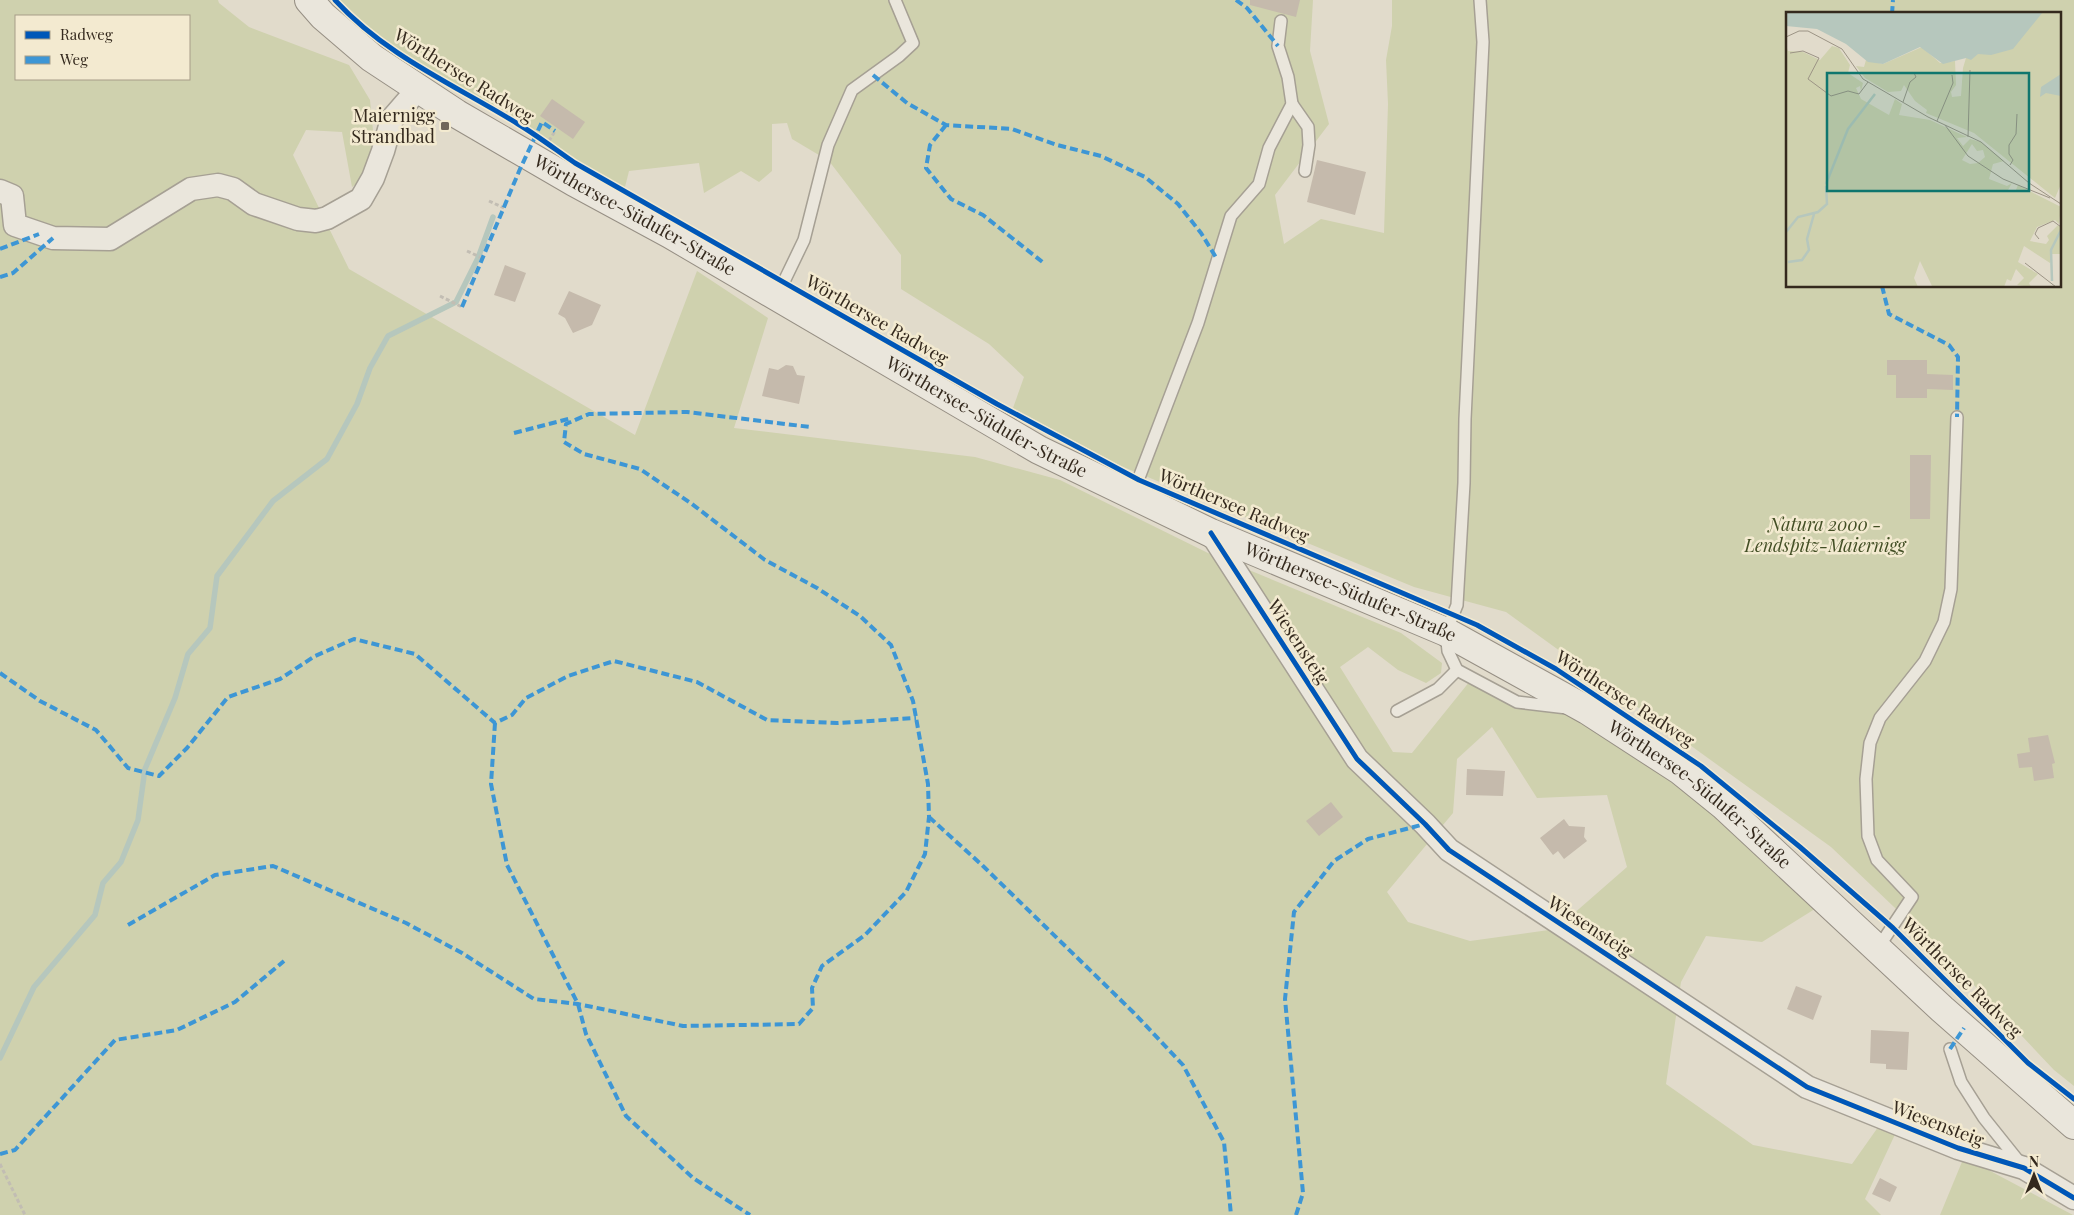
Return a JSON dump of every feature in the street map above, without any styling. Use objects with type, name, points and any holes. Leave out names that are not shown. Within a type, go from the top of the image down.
[{"type":"main road","name":"Wörthersee-Südufer-Straße","points":[[309,0],[323,16],[372,58],[457,114],[777,296],[1039,450],[1211,533],[1446,632],[1587,710],[1681,771],[1723,805],[1942,1009],[2074,1125]]},
{"type":"street","points":[[0,191],[12,196],[15,225],[53,238],[110,239],[191,189],[218,185],[233,188],[254,204],[298,219],[316,221],[327,218],[361,199],[373,178],[392,119],[418,88]]},
{"type":"street","name":"Wiesensteig","points":[[1211,533],[1357,759],[1425,824],[1449,850],[1807,1087],[1958,1148],[2024,1168],[2074,1198]]},
{"type":"lane","points":[[777,296],[804,240],[828,144],[852,90],[899,56],[913,43],[895,0]]},
{"type":"lane","points":[[1480,0],[1483,42],[1465,419],[1464,492],[1457,604],[1446,632],[1448,651],[1457,670],[1517,702],[1587,710]]},
{"type":"lane","points":[[1281,20],[1278,46],[1288,77],[1292,104],[1308,127],[1309,144],[1305,171]]},
{"type":"lane","points":[[1132,496],[1198,323],[1231,216],[1259,184],[1269,148],[1292,104]]},
{"type":"lane","points":[[1878,948],[1912,897],[1877,860],[1868,836],[1866,779],[1870,743],[1880,718],[1925,661],[1944,622],[1951,589],[1957,417]]},
{"type":"lane","points":[[1398,711],[1438,688],[1457,670]]},
{"type":"lane","points":[[1950,1049],[1961,1082],[1984,1118],[2024,1168]]},
{"type":"path","points":[[547,144],[555,131]]},
{"type":"path","points":[[489,201],[504,208]]},
{"type":"path","points":[[467,251],[484,259]]},
{"type":"path","points":[[440,296],[462,308]]},
{"type":"path","points":[[0,1164],[25,1215]]},
{"type":"green space","points":[[0,0],[218,0],[219,3],[249,27],[349,65],[370,100],[375,151],[361,180],[352,187],[342,132],[306,130],[293,155],[349,269],[635,435],[697,271],[768,318],[734,428],[975,457],[1060,480],[1208,553],[1401,633],[1442,663],[1441,673],[1426,683],[1398,670],[1368,647],[1340,667],[1393,752],[1412,753],[1470,681],[1502,700],[1578,714],[1704,798],[1818,907],[1762,942],[1706,936],[1681,982],[1666,1084],[1753,1145],[1852,1164],[1881,1123],[1898,1128],[1865,1199],[1881,1215],[0,1215]],"holes":[[[1492,727],[1537,798],[1607,795],[1627,867],[1556,929],[1470,941],[1408,922],[1387,892],[1453,813],[1457,759]]]},
{"type":"green space","name":"Natura 2000 - Lendspitz-Maiernigg","points":[[340,0],[1313,0],[1310,51],[1329,124],[1275,195],[1284,244],[1321,219],[1384,233],[1388,104],[1386,60],[1392,26],[1392,0],[2074,0],[2074,1086],[2054,1070],[1956,966],[1831,847],[1506,612],[1414,587],[1121,466],[1013,408],[1024,377],[989,344],[901,289],[901,255],[829,161],[792,139],[787,123],[772,124],[772,171],[759,182],[741,171],[704,193],[699,163],[629,171],[624,191],[392,49]]},
{"type":"green space","points":[[1964,1157],[2073,1215],[1940,1215]]},
{"type":"building","points":[[1250,0],[1300,0],[1296,17],[1250,5]]},
{"type":"building","points":[[552,99],[585,122],[573,139],[540,116]]},
{"type":"building","points":[[1317,160],[1366,172],[1355,215],[1307,202]]},
{"type":"building","points":[[505,265],[526,273],[515,302],[494,295]]},
{"type":"building","points":[[569,291],[601,305],[592,325],[573,333],[565,318],[558,314]]},
{"type":"building","points":[[1887,360],[1927,360],[1927,374],[1953,375],[1953,390],[1927,389],[1927,398],[1896,398],[1896,375],[1887,375]]},
{"type":"building","points":[[786,365],[793,366],[797,375],[805,376],[799,404],[762,396],[769,368],[778,370]]},
{"type":"building","points":[[1910,455],[1931,455],[1930,519],[1910,519]]},
{"type":"building","points":[[2048,735],[2055,763],[2052,764],[2054,778],[2034,781],[2032,767],[2019,768],[2017,754],[2030,752],[2028,738]]},
{"type":"building","points":[[1467,769],[1505,771],[1503,796],[1466,795]]},
{"type":"building","points":[[1331,802],[1343,817],[1319,836],[1306,821]]},
{"type":"building","points":[[1564,819],[1569,826],[1585,827],[1584,837],[1587,841],[1564,859],[1558,851],[1553,855],[1540,838]]},
{"type":"building","points":[[1796,986],[1822,996],[1813,1020],[1787,1009]]},
{"type":"building","points":[[1871,1030],[1909,1032],[1907,1070],[1886,1069],[1886,1064],[1870,1063]]},
{"type":"building","points":[[1880,1178],[1897,1187],[1890,1202],[1872,1194]]},
{"type":"waterway","points":[[0,1058],[34,987],[95,915],[103,883],[121,862],[138,820],[145,769],[175,698],[188,654],[210,628],[217,576],[273,501],[327,459],[357,404],[370,368],[388,336],[456,302],[478,258],[493,217]]},
{"type":"marked path","points":[[1236,0],[1247,8],[1278,46]]},
{"type":"marked path","points":[[1892,12],[1893,0]]},
{"type":"marked path","points":[[873,75],[907,103],[946,125],[1012,129],[1057,145],[1101,156],[1145,177],[1178,204],[1201,233],[1217,259]]},
{"type":"marked path","points":[[462,307],[520,169],[542,122],[555,131]]},
{"type":"marked path","points":[[946,125],[930,145],[926,168],[951,199],[983,215],[1045,264]]},
{"type":"marked path","points":[[0,249],[39,234]]},
{"type":"marked path","points":[[0,277],[13,273],[53,238]]},
{"type":"marked path","points":[[1882,288],[1889,314],[1949,345],[1958,357],[1957,417]]},
{"type":"marked path","points":[[128,925],[215,875],[273,866],[406,923],[462,953],[534,999],[578,1004],[683,1026],[799,1024],[813,1008],[812,988],[822,966],[865,935],[906,892],[925,854],[929,817],[928,784],[913,701],[891,645],[860,616],[817,588],[765,560],[692,504],[640,469],[584,454],[564,442],[566,424],[589,414],[687,412],[810,427]]},
{"type":"marked path","points":[[514,433],[572,418]]},
{"type":"marked path","points":[[0,673],[40,701],[96,730],[128,768],[159,776],[187,748],[228,697],[280,679],[315,656],[354,639],[415,654],[495,723],[512,715],[526,698],[568,676],[614,661],[697,682],[767,720],[837,723],[916,718]]},
{"type":"marked path","points":[[495,723],[491,784],[507,865],[578,1004],[586,1034],[626,1116],[693,1178],[750,1215]]},
{"type":"marked path","points":[[929,817],[983,866],[1134,1013],[1183,1065],[1224,1142],[1231,1215]]},
{"type":"marked path","points":[[1296,1215],[1303,1193],[1285,999],[1294,912],[1334,861],[1368,839],[1425,824]]},
{"type":"marked path","points":[[0,1154],[15,1150],[115,1040],[177,1030],[235,1002],[284,961]]},
{"type":"marked path","points":[[1950,1049],[1964,1028]]},
{"type":"cycle path","name":"Wörthersee Radweg","points":[[335,0],[376,38],[399,54],[525,129],[575,163],[997,404],[1139,480],[1477,625],[1556,669],[1701,766],[1800,847],[1893,928],[2028,1063],[2074,1099]]},
{"type":"cycle path","points":[[1211,533],[1357,759],[1425,824],[1449,850],[1807,1087],[1958,1148],[2024,1168],[2074,1198]]},
{"type":"place","name":"Maiernigg Strandbad","points":[[445,126]]}]
